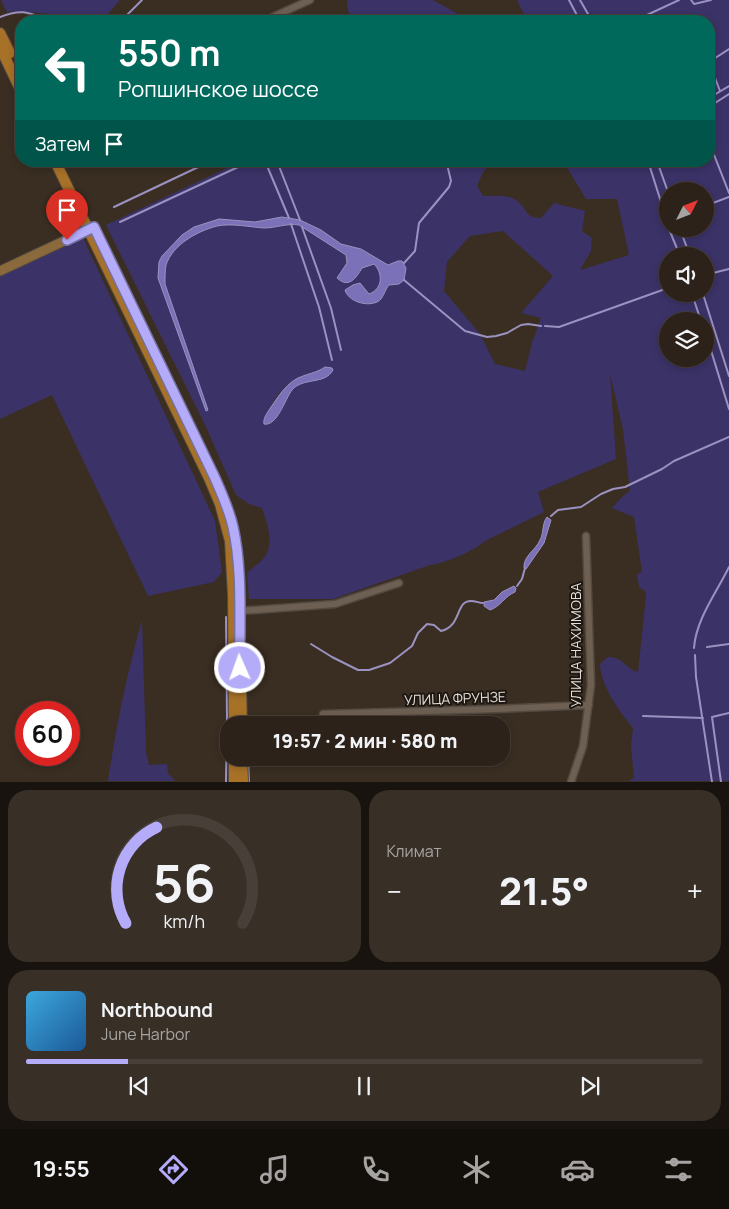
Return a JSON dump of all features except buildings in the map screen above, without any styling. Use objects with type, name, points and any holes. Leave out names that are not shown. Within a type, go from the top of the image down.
[{"type":"main road","points":[[0,33],[15,64]]},
{"type":"main road","points":[[0,47],[15,78]]},
{"type":"main road","points":[[58,167],[91,228],[214,476],[225,502],[233,526],[237,554],[242,716]]},
{"type":"main road","points":[[65,167],[91,228],[209,478],[227,526],[232,571],[234,716]]},
{"type":"main road","points":[[0,271],[91,228]]},
{"type":"main road","points":[[234,766],[234,782]]},
{"type":"main road","points":[[242,766],[243,782]]},
{"type":"street","points":[[277,15],[310,0]]},
{"type":"street","name":"УЛИЦА НАХИМОВА","points":[[571,782],[583,746],[591,685],[586,536]]},
{"type":"street","points":[[239,611],[335,604],[399,583]]},
{"type":"street","name":"УЛИЦА ФРУНЗЕ","points":[[323,714],[498,709],[589,704]]},
{"type":"shaded area","points":[[1,0],[120,0],[107,15],[52,15],[20,11],[7,12]]},
{"type":"shaded area","points":[[347,0],[433,0],[459,15],[350,15]]},
{"type":"shaded area","points":[[517,0],[729,0],[729,781],[628,781],[634,778],[631,745],[633,728],[607,690],[600,664],[608,657],[618,659],[638,672],[646,596],[645,591],[639,587],[637,574],[642,572],[634,517],[612,508],[630,491],[623,429],[610,374],[616,459],[538,492],[544,512],[459,556],[333,599],[249,599],[247,573],[262,560],[269,548],[269,534],[262,508],[249,504],[236,495],[206,427],[106,225],[229,167],[488,167],[483,172],[477,186],[483,196],[513,198],[535,218],[541,218],[554,203],[585,211],[582,231],[592,238],[591,251],[580,270],[629,255],[617,199],[586,199],[567,167],[715,167],[715,15],[524,15]],"holes":[[[282,217],[300,220],[321,230],[341,244],[361,249],[388,265],[398,261],[399,284],[389,285],[380,299],[366,303],[351,299],[366,292],[369,294],[377,288],[380,280],[377,268],[374,264],[364,267],[359,272],[345,268],[348,258],[346,255],[299,225],[264,228],[223,225],[194,235],[180,245],[169,258],[166,265],[165,284],[206,410],[158,278],[167,250],[194,227],[235,220],[255,222]],[[503,231],[553,276],[521,313],[541,318],[525,371],[495,364],[480,334],[444,291],[447,262],[470,236]],[[325,367],[320,379],[297,385],[292,389],[273,422],[268,425],[263,422],[272,404],[291,382]]]},
{"type":"shaded area","points":[[282,217],[300,220],[321,230],[341,244],[361,249],[388,265],[402,261],[406,268],[404,280],[399,284],[389,285],[381,299],[377,302],[368,304],[354,300],[345,290],[360,283],[369,294],[374,292],[380,280],[377,268],[374,264],[362,268],[352,281],[341,281],[337,278],[347,263],[346,255],[299,225],[264,228],[223,225],[194,235],[180,245],[169,258],[166,265],[165,284],[208,410],[206,411],[158,278],[159,262],[162,256],[182,235],[194,227],[219,219],[255,222]]},
{"type":"shaded area","points":[[83,238],[215,521],[222,572],[214,582],[148,596],[52,395],[0,419],[0,276]]},
{"type":"shaded area","points":[[325,367],[332,368],[333,370],[329,375],[325,378],[297,386],[289,394],[277,417],[269,424],[264,424],[264,419],[279,395],[292,382],[297,378]]},
{"type":"shaded area","points":[[547,517],[551,520],[544,543],[526,569],[524,564],[540,540]]},
{"type":"shaded area","points":[[514,586],[516,588],[515,592],[497,606],[490,610],[484,606],[484,602],[494,600],[502,592]]},
{"type":"shaded area","points":[[142,620],[146,752],[149,765],[167,764],[168,773],[175,781],[108,781],[122,700]]},
{"type":"waterway","points":[[127,15],[142,0]]},
{"type":"waterway","points":[[569,0],[577,15]]},
{"type":"waterway","points":[[580,0],[589,15]]},
{"type":"waterway","points":[[647,15],[679,0]]},
{"type":"waterway","points":[[691,0],[694,4],[711,0]]},
{"type":"waterway","points":[[0,17],[20,12],[33,15]]},
{"type":"waterway","points":[[715,58],[729,49]]},
{"type":"waterway","points":[[715,78],[720,91]]},
{"type":"waterway","points":[[715,94],[729,86]]},
{"type":"waterway","points":[[715,103],[729,94]]},
{"type":"waterway","points":[[715,157],[729,193]]},
{"type":"waterway","points":[[114,207],[198,167]]},
{"type":"waterway","points":[[120,222],[238,167]]},
{"type":"waterway","points":[[268,167],[289,218]]},
{"type":"waterway","points":[[279,167],[300,220]]},
{"type":"waterway","points":[[404,263],[415,251],[419,223],[449,187],[451,181],[448,167]]},
{"type":"waterway","points":[[650,167],[659,196]]},
{"type":"waterway","points":[[659,167],[664,182]]},
{"type":"waterway","points":[[714,203],[729,197]]},
{"type":"waterway","points":[[291,224],[319,307],[332,360]]},
{"type":"waterway","points":[[302,227],[331,308],[341,350]]},
{"type":"waterway","points":[[673,238],[676,247]]},
{"type":"waterway","points":[[683,238],[687,247]]},
{"type":"waterway","points":[[714,273],[729,269]]},
{"type":"waterway","points":[[404,280],[465,331],[487,337],[507,333],[521,325],[541,326]]},
{"type":"waterway","points":[[545,326],[559,327],[659,291]]},
{"type":"waterway","points":[[695,302],[698,312]]},
{"type":"waterway","points":[[706,302],[729,376]]},
{"type":"waterway","points":[[714,360],[729,409]]},
{"type":"waterway","points":[[551,516],[558,510],[581,507],[601,494],[625,487],[674,461],[729,437]]},
{"type":"waterway","points":[[694,648],[703,616],[729,567]]},
{"type":"waterway","points":[[517,586],[522,579],[525,568]]},
{"type":"waterway","points":[[311,644],[358,670],[369,670],[390,663],[412,646],[418,633],[427,624],[434,625],[441,631],[452,624],[466,602],[483,603]]},
{"type":"waterway","points":[[226,617],[226,782]]},
{"type":"waterway","points":[[707,647],[729,644]]},
{"type":"waterway","points":[[695,655],[696,677],[712,782]]},
{"type":"waterway","points":[[721,782],[712,717],[729,713]]},
{"type":"waterway","points":[[643,716],[703,718]]},
{"type":"waterway","points":[[248,766],[249,782]]},
{"type":"route","points":[[67,240],[94,227],[225,502],[233,526],[237,554],[240,668]]}]
